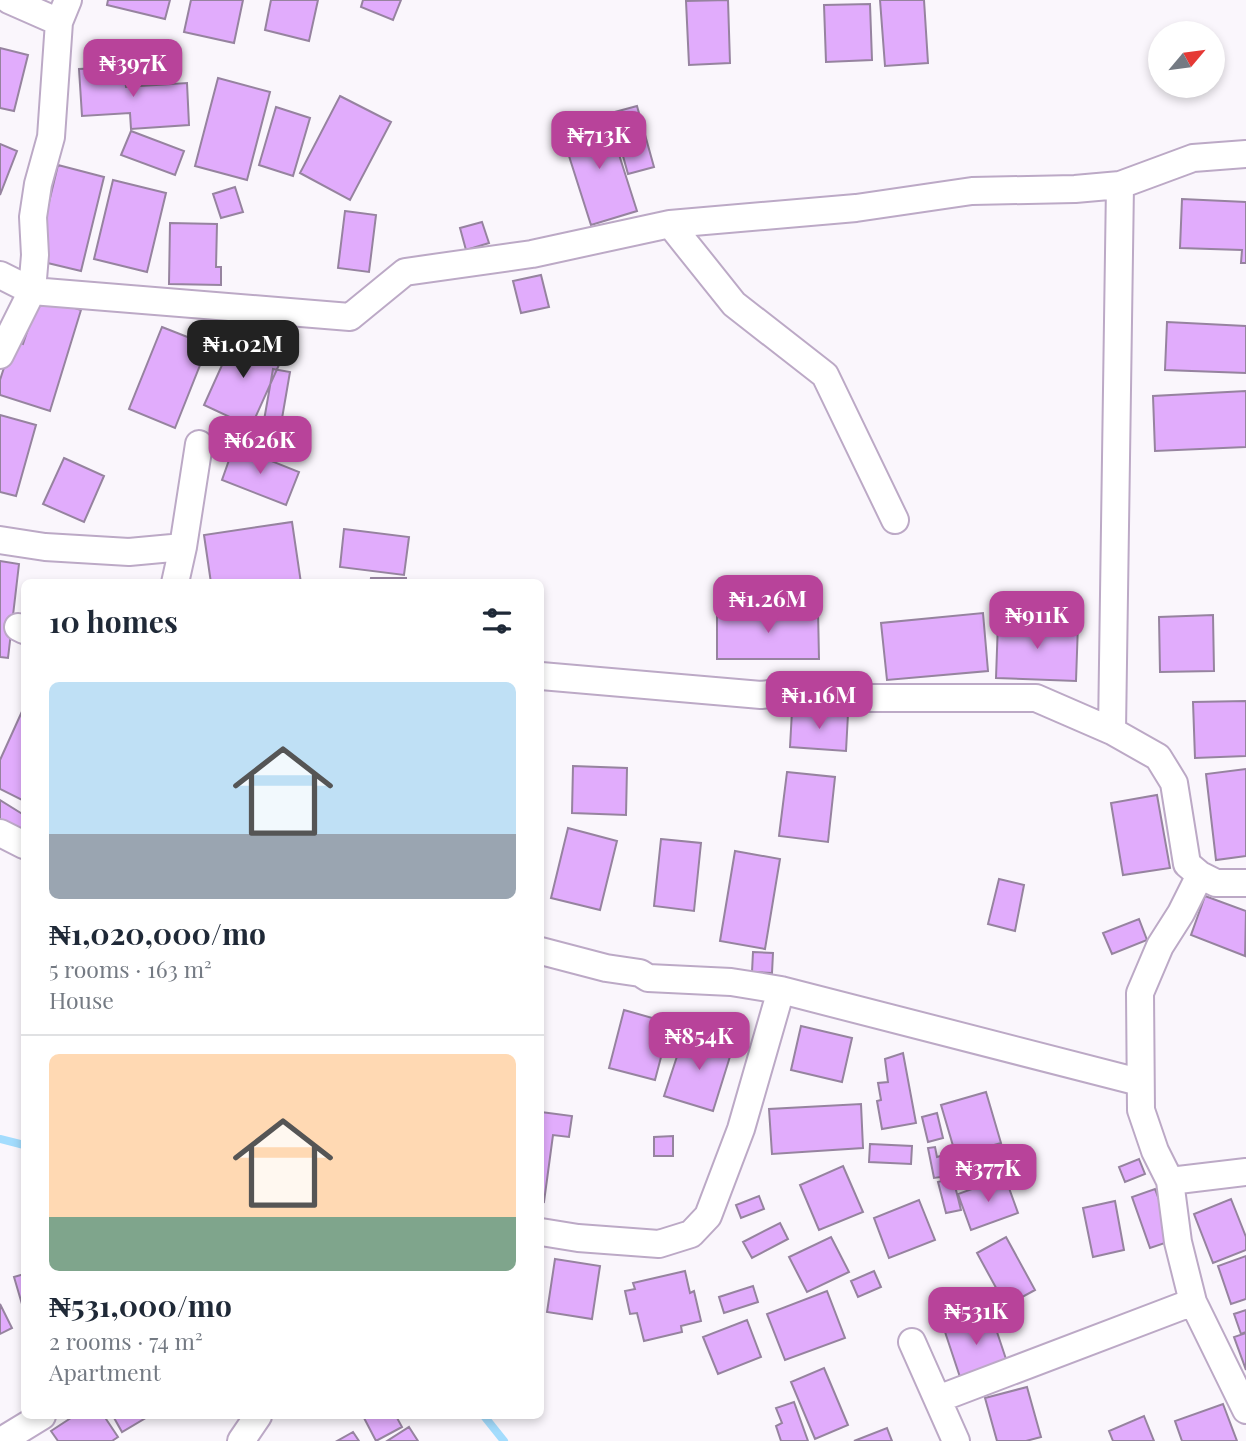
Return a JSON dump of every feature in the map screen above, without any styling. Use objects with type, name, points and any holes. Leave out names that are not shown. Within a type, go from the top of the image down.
[{"type":"street","points":[[0,355],[32,292],[35,255],[33,217],[38,184],[51,137],[64,11],[9,0]]},
{"type":"street","points":[[0,275],[32,292],[350,317],[405,272],[531,254],[670,224],[856,208],[972,191],[1075,189],[1120,185],[1193,158],[1246,154]]},
{"type":"street","points":[[1112,731],[1120,185]]},
{"type":"street","points":[[670,224],[734,304],[825,375],[895,520]]},
{"type":"street","points":[[176,579],[199,444]]},
{"type":"street","points":[[0,540],[45,547],[129,552],[183,547]]},
{"type":"street","points":[[544,676],[761,695],[812,689],[865,698],[1036,698],[1112,731],[1158,757],[1174,783],[1187,864],[1199,875],[1216,883],[1246,883]]},
{"type":"street","points":[[0,833],[21,844]]},
{"type":"street","points":[[1199,875],[1181,914],[1160,946],[1140,993],[1141,1110],[1155,1151],[1170,1181],[1178,1241],[1193,1302],[1246,1410]]},
{"type":"street","points":[[544,952],[606,968],[640,973],[648,978],[731,982],[780,990],[1139,1082]]},
{"type":"street","points":[[544,1232],[659,1244],[691,1234],[708,1216],[741,1129],[780,990]]},
{"type":"street","points":[[1170,1181],[1246,1172]]},
{"type":"street","points":[[937,1399],[1193,1302]]},
{"type":"street","points":[[912,1342],[956,1441]]},
{"type":"street","points":[[1,1441],[37,1419]]},
{"type":"building","points":[[108,0],[170,0],[165,19],[107,5]]},
{"type":"building","points":[[191,0],[243,0],[234,43],[184,32]]},
{"type":"building","points":[[271,0],[318,0],[309,41],[265,30]]},
{"type":"building","points":[[363,0],[401,0],[393,20],[361,7]]},
{"type":"building","points":[[728,0],[730,63],[689,65],[686,1]]},
{"type":"building","points":[[880,0],[924,0],[928,63],[885,66]]},
{"type":"building","points":[[870,4],[872,60],[826,62],[824,5]]},
{"type":"building","points":[[0,48],[28,55],[14,111],[0,108]]},
{"type":"building","points":[[124,67],[126,87],[187,83],[189,125],[131,129],[130,113],[82,116],[79,69]]},
{"type":"building","points":[[218,78],[270,92],[247,180],[195,166]]},
{"type":"building","points":[[340,96],[391,122],[350,200],[300,173]]},
{"type":"building","points":[[637,106],[654,167],[628,174],[611,113]]},
{"type":"building","points":[[276,107],[310,118],[293,176],[259,165]]},
{"type":"building","points":[[607,117],[637,211],[591,225],[561,131]]},
{"type":"building","points":[[131,131],[184,151],[175,175],[121,155]]},
{"type":"building","points":[[0,144],[17,151],[0,195]]},
{"type":"building","points":[[58,165],[104,177],[81,271],[35,260]]},
{"type":"building","points":[[113,180],[166,193],[147,272],[94,259]]},
{"type":"building","points":[[235,187],[243,212],[221,218],[213,194]]},
{"type":"building","points":[[1182,199],[1246,202],[1246,263],[1241,263],[1242,250],[1180,248]]},
{"type":"building","points":[[345,211],[376,215],[369,272],[338,268]]},
{"type":"building","points":[[482,222],[489,243],[466,250],[460,228]]},
{"type":"building","points":[[170,223],[217,224],[216,267],[221,267],[221,285],[169,284]]},
{"type":"building","points":[[541,275],[549,307],[521,313],[513,281]]},
{"type":"building","points":[[39,296],[81,310],[50,411],[0,395],[0,380],[13,340],[23,344]]},
{"type":"building","points":[[1167,322],[1246,326],[1246,373],[1165,370]]},
{"type":"building","points":[[162,327],[208,345],[175,428],[129,409]]},
{"type":"building","points":[[236,334],[283,356],[251,427],[204,405]]},
{"type":"building","points":[[273,369],[290,372],[280,430],[263,426]]},
{"type":"building","points":[[1246,391],[1246,447],[1155,451],[1153,396]]},
{"type":"building","points":[[0,415],[36,425],[16,496],[0,492]]},
{"type":"building","points":[[234,446],[299,472],[286,505],[222,480]]},
{"type":"building","points":[[64,458],[104,476],[84,522],[43,504]]},
{"type":"building","points":[[292,522],[300,579],[210,579],[204,535]]},
{"type":"building","points":[[344,529],[409,537],[404,575],[340,567]]},
{"type":"building","points":[[0,561],[19,564],[8,658],[0,657]]},
{"type":"building","points":[[371,578],[406,578],[406,579]]},
{"type":"building","points":[[818,610],[819,659],[717,659],[717,611]]},
{"type":"building","points":[[983,613],[988,671],[887,680],[881,623]]},
{"type":"building","points":[[1213,615],[1214,671],[1160,672],[1159,617]]},
{"type":"building","points":[[998,622],[1078,624],[1076,681],[996,678]]},
{"type":"building","points":[[1246,701],[1246,756],[1195,758],[1193,702]]},
{"type":"building","points":[[792,711],[848,714],[846,751],[790,747]]},
{"type":"building","points":[[21,714],[21,800],[0,789],[0,760]]},
{"type":"building","points":[[573,766],[627,768],[626,815],[572,813]]},
{"type":"building","points":[[1246,769],[1246,856],[1216,860],[1206,774]]},
{"type":"building","points":[[787,772],[835,777],[828,842],[779,836]]},
{"type":"building","points":[[1157,795],[1170,868],[1123,875],[1111,803]]},
{"type":"building","points":[[0,800],[21,813],[21,834],[0,821]]},
{"type":"building","points":[[568,828],[617,841],[600,910],[551,898]]},
{"type":"building","points":[[661,839],[701,843],[694,911],[654,906]]},
{"type":"building","points":[[735,851],[780,859],[765,949],[720,941]]},
{"type":"building","points":[[999,879],[1024,885],[1015,931],[988,924]]},
{"type":"building","points":[[1205,896],[1246,911],[1245,956],[1191,935]]},
{"type":"building","points":[[1139,919],[1147,940],[1112,954],[1103,933]]},
{"type":"building","points":[[753,952],[773,953],[772,973],[752,972]]},
{"type":"building","points":[[624,1010],[670,1023],[655,1080],[609,1068]]},
{"type":"building","points":[[801,1026],[852,1038],[842,1082],[791,1070]]},
{"type":"building","points":[[685,1032],[733,1047],[713,1111],[664,1096]]},
{"type":"building","points":[[903,1053],[916,1123],[882,1129],[877,1101],[881,1100],[878,1083],[888,1082],[885,1059]]},
{"type":"building","points":[[986,1092],[1001,1143],[956,1156],[941,1105]]},
{"type":"building","points":[[861,1104],[863,1148],[772,1154],[769,1109]]},
{"type":"building","points":[[544,1112],[572,1116],[569,1137],[553,1135],[544,1202]]},
{"type":"building","points":[[937,1113],[943,1138],[928,1142],[922,1117]]},
{"type":"building","points":[[673,1136],[673,1156],[654,1156],[654,1137]]},
{"type":"building","points":[[870,1144],[912,1146],[911,1164],[869,1162]]},
{"type":"building","points":[[935,1147],[937,1157],[944,1155],[948,1176],[934,1178],[928,1148]]},
{"type":"building","points":[[1139,1159],[1145,1174],[1125,1182],[1119,1167]]},
{"type":"building","points":[[843,1166],[863,1212],[819,1230],[800,1185]]},
{"type":"building","points":[[1005,1177],[1018,1213],[971,1230],[958,1194]]},
{"type":"building","points":[[953,1178],[961,1210],[946,1213],[938,1182]]},
{"type":"building","points":[[1155,1189],[1174,1240],[1150,1248],[1132,1197]]},
{"type":"building","points":[[759,1196],[764,1209],[741,1218],[736,1205]]},
{"type":"building","points":[[1231,1199],[1246,1237],[1246,1250],[1213,1263],[1194,1214]]},
{"type":"building","points":[[919,1200],[935,1240],[889,1258],[874,1218]]},
{"type":"building","points":[[1115,1201],[1124,1250],[1093,1257],[1083,1208]]},
{"type":"building","points":[[780,1223],[788,1239],[752,1258],[743,1242]]},
{"type":"building","points":[[831,1237],[849,1272],[807,1292],[789,1257]]},
{"type":"building","points":[[1006,1237],[1035,1290],[1006,1306],[977,1253]]},
{"type":"building","points":[[1246,1256],[1246,1299],[1231,1304],[1218,1266]]},
{"type":"building","points":[[555,1259],[600,1266],[592,1319],[547,1312]]},
{"type":"building","points":[[685,1271],[690,1293],[694,1291],[701,1321],[681,1326],[682,1332],[644,1341],[637,1313],[630,1314],[625,1291],[635,1289],[633,1283]]},
{"type":"building","points":[[874,1271],[881,1287],[858,1297],[851,1281]]},
{"type":"building","points":[[21,1275],[21,1301],[14,1277]]},
{"type":"building","points":[[753,1286],[758,1302],[724,1313],[719,1297]]},
{"type":"building","points":[[827,1291],[845,1338],[785,1360],[767,1314]]},
{"type":"building","points":[[0,1304],[12,1328],[0,1334]]},
{"type":"building","points":[[1246,1310],[1246,1332],[1241,1334],[1234,1314]]},
{"type":"building","points":[[992,1317],[1007,1362],[960,1377],[945,1332]]},
{"type":"building","points":[[747,1320],[761,1357],[718,1374],[703,1337]]},
{"type":"building","points":[[1246,1333],[1246,1370],[1234,1337]]},
{"type":"building","points":[[824,1368],[848,1425],[815,1439],[791,1382]]},
{"type":"building","points":[[1027,1387],[1041,1437],[1026,1441],[997,1441],[985,1398]]},
{"type":"building","points":[[794,1402],[808,1441],[781,1441],[776,1426],[782,1423],[776,1408]]},
{"type":"building","points":[[1223,1404],[1237,1441],[1182,1441],[1175,1421]]},
{"type":"building","points":[[1144,1416],[1154,1441],[1113,1441],[1109,1431]]},
{"type":"building","points":[[69,1419],[106,1419],[118,1437],[112,1441],[58,1441],[51,1431]]},
{"type":"building","points":[[115,1419],[144,1419],[122,1432]]},
{"type":"building","points":[[365,1419],[398,1419],[402,1427],[376,1441]]},
{"type":"building","points":[[409,1427],[418,1441],[387,1441]]},
{"type":"building","points":[[887,1428],[892,1441],[854,1441]]},
{"type":"building","points":[[353,1432],[359,1441],[337,1441]]},
{"type":"waterway","points":[[0,1139],[21,1144]]},
{"type":"waterway","points":[[486,1419],[504,1441]]}]
